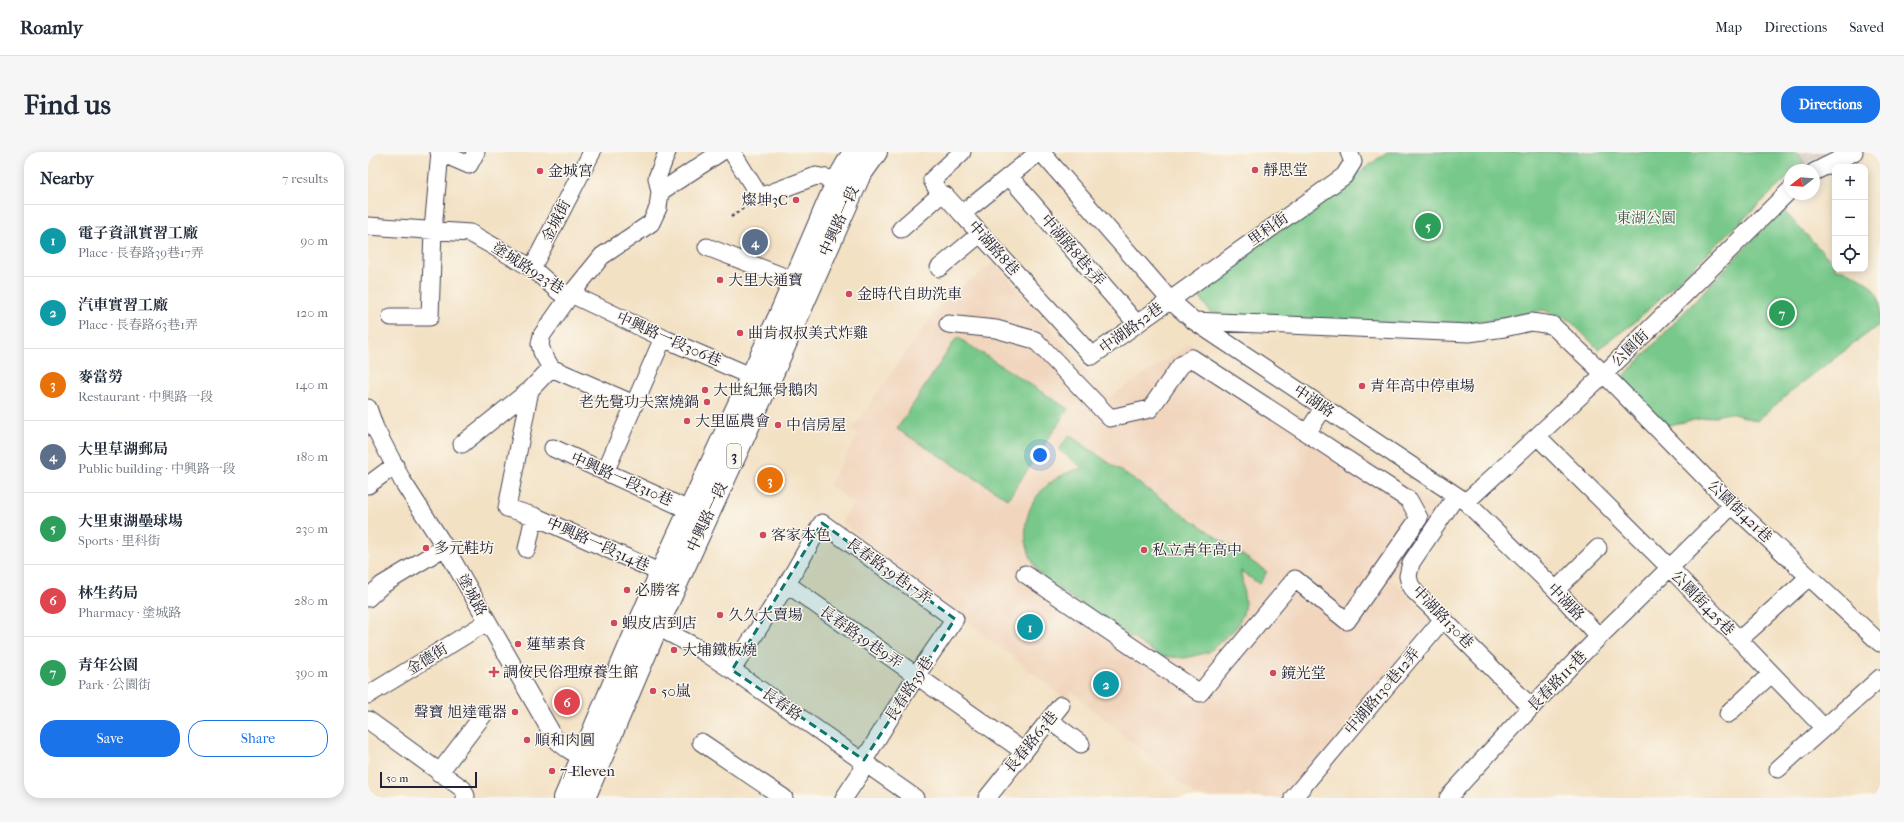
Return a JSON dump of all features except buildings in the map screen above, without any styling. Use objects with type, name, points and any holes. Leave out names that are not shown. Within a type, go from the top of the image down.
[{"type":"main road","name":"中興路一段","points":[[802,284],[838,180],[854,152]]},
{"type":"main road","name":"中興路一段","points":[[564,798],[589,760],[649,622],[760,380],[802,284],[859,176],[876,152]]},
{"type":"main road","name":"中興路一段","points":[[649,622],[661,573],[691,510],[760,380]]},
{"type":"main road","name":"中興路一段","points":[[584,798],[589,760]]},
{"type":"street","points":[[391,317],[430,317],[433,230],[439,152],[470,165],[476,152]]},
{"type":"street","name":"金城街","points":[[532,268],[592,152]]},
{"type":"street","points":[[634,404],[551,368],[542,352],[540,344],[542,335],[571,294],[602,256],[651,223],[658,208],[660,192],[657,178],[667,152]]},
{"type":"street","points":[[660,192],[721,152]]},
{"type":"street","points":[[732,152],[760,197],[816,176],[838,180]]},
{"type":"street","points":[[962,152],[932,180],[940,194],[945,195],[962,214]]},
{"type":"street","name":"里科街","points":[[1170,300],[1344,176],[1353,162],[1349,152]]},
{"type":"street","points":[[1820,169],[1854,152]]},
{"type":"street","name":"中湖路","points":[[1045,153],[1170,300],[1194,321],[1461,499],[1556,590],[1600,637]]},
{"type":"street","name":"中湖路8巷","points":[[1045,153],[1009,176],[962,214],[1092,356]]},
{"type":"street","name":"中湖路8巷5弄","points":[[1009,176],[1137,324]]},
{"type":"street","points":[[902,229],[940,194]]},
{"type":"street","name":"公園街","points":[[1461,499],[1538,437],[1784,196]]},
{"type":"street","name":"塗城路923巷","points":[[368,226],[470,233],[532,268],[559,292],[571,294]]},
{"type":"street","points":[[939,268],[980,234]]},
{"type":"street","points":[[707,247],[802,284]]},
{"type":"street","name":"中興路一段306巷","points":[[571,294],[663,338],[760,380]]},
{"type":"street","name":"中湖路52巷","points":[[1092,356],[1170,300]]},
{"type":"street","name":"公園街421巷","points":[[1194,321],[1469,333],[1531,322],[1552,325],[1604,374],[1732,505],[1880,643]]},
{"type":"street","points":[[948,324],[996,329],[1035,340],[1110,418],[1150,408],[1181,365],[1192,358],[1409,500],[1419,518],[1347,621],[1295,579],[1200,693],[1025,574]]},
{"type":"street","points":[[605,472],[663,338]]},
{"type":"street","points":[[462,444],[530,390],[551,368]]},
{"type":"street","name":"中興路一段314巷","points":[[530,390],[507,508],[534,516],[661,573]]},
{"type":"street","points":[[1307,433],[1324,407]]},
{"type":"street","name":"塗城路","points":[[368,408],[372,431],[395,465],[403,482],[445,547],[486,622],[554,737],[561,745],[589,760]]},
{"type":"street","name":"公園街425巷","points":[[1538,437],[1671,569],[1823,727]]},
{"type":"street","name":"中興路一段310巷","points":[[554,448],[691,510]]},
{"type":"street","points":[[368,485],[395,465]]},
{"type":"street","name":"中湖路130巷","points":[[1461,499],[1408,570],[1408,576],[1414,592],[1531,707]]},
{"type":"street","name":"長春路115巷","points":[[1448,798],[1531,707],[1600,637],[1671,569],[1732,505]]},
{"type":"street","name":"中興路一段314巷","points":[[527,549],[534,516]]},
{"type":"street","name":"長春路39巷17弄","points":[[787,584],[822,523],[955,619]]},
{"type":"street","points":[[368,598],[382,585],[445,547]]},
{"type":"street","points":[[1556,590],[1598,548]]},
{"type":"street","points":[[1739,640],[1809,577]]},
{"type":"street","points":[[732,670],[787,584]]},
{"type":"street","name":"長春路39巷9弄","points":[[787,584],[1023,751]]},
{"type":"street","name":"長春路39巷","points":[[844,798],[860,774],[864,760],[916,676],[955,619]]},
{"type":"street","name":"中湖路130巷12弄","points":[[1293,798],[1443,619]]},
{"type":"street","name":"金德街","points":[[368,695],[486,622]]},
{"type":"street","name":"長春路","points":[[649,622],[698,648],[732,670],[864,760],[915,798]]},
{"type":"street","points":[[1728,714],[1771,674]]},
{"type":"street","points":[[1778,769],[1823,727],[1835,720],[1880,678]]},
{"type":"street","name":"長春路63巷","points":[[987,798],[1060,705]]},
{"type":"street","points":[[439,773],[484,714]]},
{"type":"street","points":[[368,720],[463,789],[466,796],[465,798]]},
{"type":"street","points":[[1049,720],[1081,744]]},
{"type":"street","points":[[701,742],[784,798]]},
{"type":"path","points":[[732,217],[760,197]]},
{"type":"highlighted area","points":[[822,523],[955,619],[864,760],[732,670]]},
{"type":"shaded area","points":[[1797,152],[1829,152],[1805,164]]},
{"type":"shaded area","name":"私立青年高中","points":[[995,262],[1109,398],[1190,344],[1439,507],[1391,578],[1429,619],[1430,627],[1286,798],[1255,798],[1248,792],[1244,798],[1199,798],[1072,692],[1067,700],[842,522],[854,504],[829,485],[859,434],[852,429],[942,302]]},
{"type":"green space","name":"東湖公園","points":[[1387,152],[1797,152],[1805,164],[1784,164],[1784,181],[1635,322],[1598,349],[1569,320],[1543,310],[1475,323],[1272,322],[1210,312],[1196,292]]},
{"type":"green space","points":[[1782,209],[1832,262],[1832,272],[1848,272],[1862,279],[1873,289],[1880,302],[1880,324],[1794,389],[1757,421],[1730,413],[1664,426],[1622,378]]},
{"type":"green space","points":[[957,337],[1068,409],[1008,499],[897,429]]},
{"type":"green space","points":[[1069,435],[1267,572],[1259,584],[1241,571],[1245,603],[1243,614],[1236,628],[1209,652],[1185,658],[1160,656],[1045,580],[1033,563],[1027,546],[1026,529],[1029,512],[1036,497],[1048,485],[1064,474],[1083,468],[1059,450]]},
{"type":"place","name":"靜思堂","points":[[1255,170]]},
{"type":"place","name":"金城宮","points":[[540,171]]},
{"type":"place","name":"燦坤3C","points":[[796,200]]},
{"type":"place","name":"大里東湖壘球場","points":[[1428,226]]},
{"type":"place","name":"大里草湖郵局","points":[[755,242]]},
{"type":"place","name":"大里大通寶","points":[[720,280]]},
{"type":"place","name":"金時代自助洗車","points":[[849,294]]},
{"type":"place","name":"青年公園","points":[[1782,313]]},
{"type":"place","name":"曲肯叔叔美式炸雞","points":[[740,333]]},
{"type":"place","name":"青年高中停車場","points":[[1362,386]]},
{"type":"place","name":"大世紀無骨鵝肉","points":[[705,390]]},
{"type":"place","name":"老先覺功夫窯燒鍋","points":[[707,402]]},
{"type":"place","name":"大里區農會","points":[[687,421]]},
{"type":"place","name":"中信房屋","points":[[778,425]]},
{"type":"place","name":"麥當勞","points":[[770,480]]},
{"type":"place","name":"客家本色","points":[[763,535]]},
{"type":"place","name":"多元鞋坊","points":[[426,548]]},
{"type":"place","name":"私立青年高中","points":[[1144,550]]},
{"type":"place","name":"必勝客","points":[[627,590]]},
{"type":"place","name":"久久大賣場","points":[[720,615]]},
{"type":"place","name":"蝦皮店到店","points":[[614,623]]},
{"type":"place","name":"電子資訊實習工廠","points":[[1030,627]]},
{"type":"place","name":"蓮華素食","points":[[518,644]]},
{"type":"place","name":"大埔鐵板燒","points":[[674,650]]},
{"type":"place","name":"調侒民俗理療養生館","points":[[494,672]]},
{"type":"place","name":"鏡光堂","points":[[1273,673]]},
{"type":"place","name":"汽車實習工廠","points":[[1106,684]]},
{"type":"place","name":"50嵐","points":[[653,691]]},
{"type":"place","name":"林生药局","points":[[567,702]]},
{"type":"place","name":"聲寶 旭達電器","points":[[515,712]]},
{"type":"place","name":"順和肉圓","points":[[527,740]]},
{"type":"place","name":"7-Eleven","points":[[552,771]]}]
